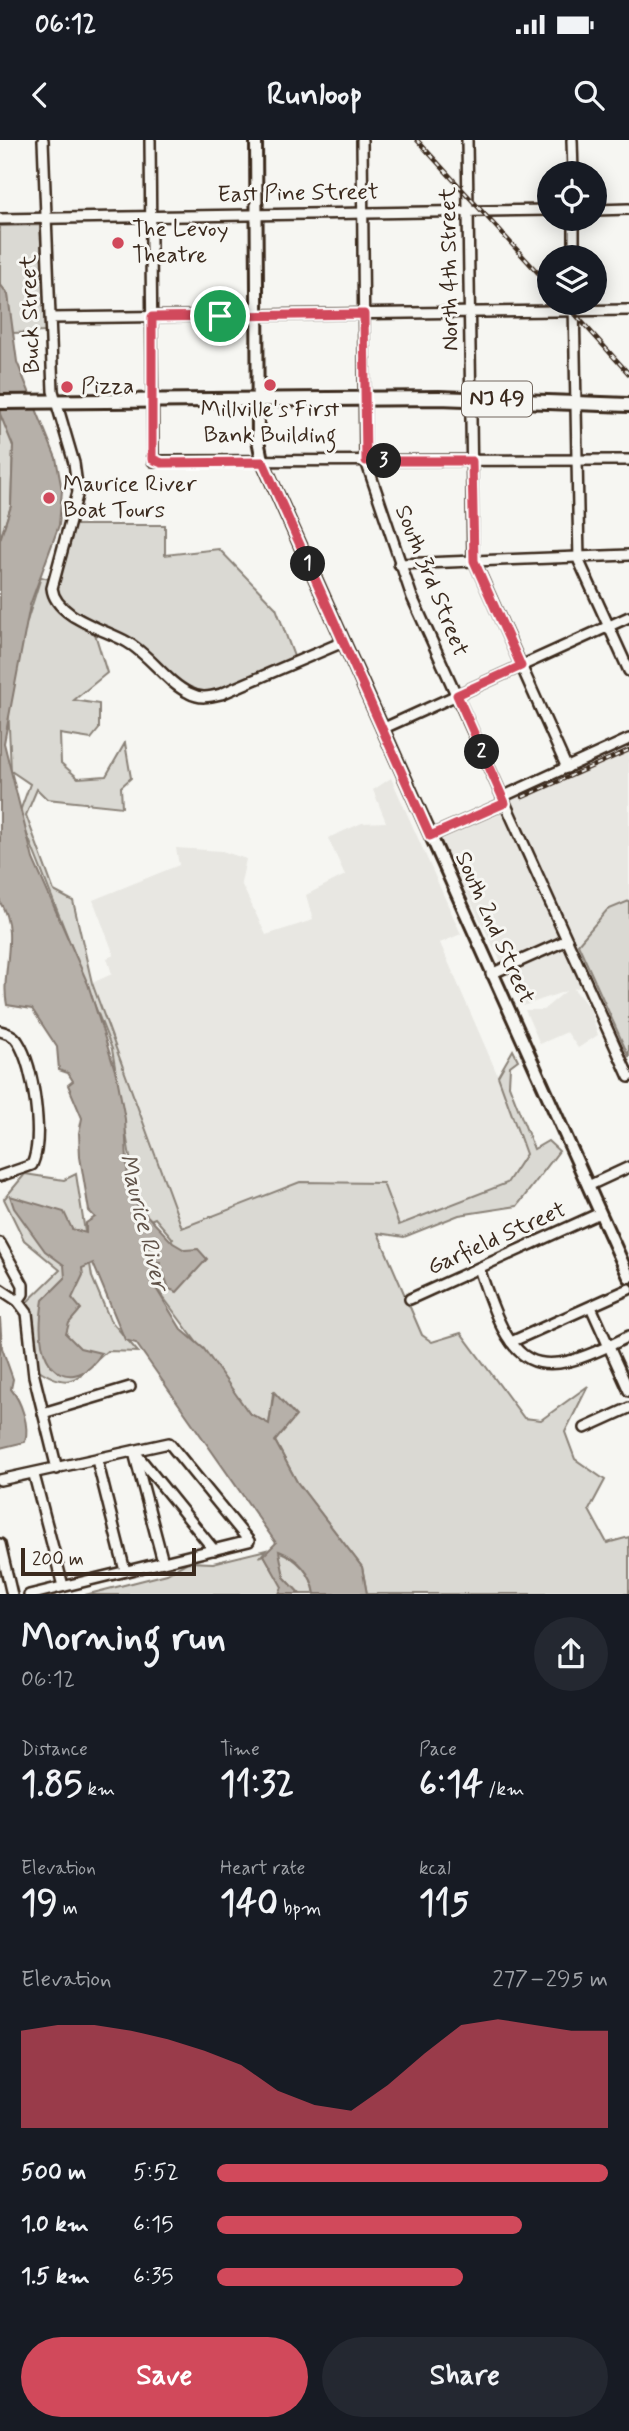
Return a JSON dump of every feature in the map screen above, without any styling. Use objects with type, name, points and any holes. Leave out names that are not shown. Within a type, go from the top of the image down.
[{"type":"highway","name":"NJ 49","points":[[0,402],[471,398],[629,405]]},
{"type":"main road","name":"South 2nd Street","points":[[256,140],[258,440],[263,462],[629,1277]]},
{"type":"street","name":"Buck Street","points":[[43,140],[52,318],[50,402],[74,464],[78,492],[52,588],[58,606],[130,643],[183,690],[199,697],[220,694],[343,642]]},
{"type":"street","points":[[150,140],[152,456],[156,463],[629,460]]},
{"type":"street","name":"South 3rd Street","points":[[362,140],[366,461],[398,564],[629,1077]]},
{"type":"street","name":"North 4th Street","points":[[467,140],[474,561]]},
{"type":"street","points":[[572,140],[573,161]]},
{"type":"street","points":[[607,210],[629,209]]},
{"type":"street","name":"East Pine Street","points":[[0,219],[537,210]]},
{"type":"street","points":[[52,318],[537,309]]},
{"type":"street","points":[[607,309],[629,310]]},
{"type":"street","points":[[574,315],[578,556],[629,671]]},
{"type":"street","points":[[398,564],[629,555]]},
{"type":"street","points":[[474,561],[567,768]]},
{"type":"street","points":[[382,729],[629,617]]},
{"type":"street","points":[[430,836],[629,739]]},
{"type":"street","points":[[491,974],[567,940]]},
{"type":"street","points":[[0,1031],[19,1042],[34,1092],[36,1156],[32,1165],[0,1175]]},
{"type":"street","points":[[588,1186],[629,1167]]},
{"type":"street","name":"Garfield Street","points":[[410,1299],[600,1213]]},
{"type":"street","points":[[0,1243],[23,1285],[23,1294],[18,1301]]},
{"type":"street","points":[[480,1268],[511,1342],[525,1358],[548,1365],[564,1364],[629,1336]]},
{"type":"street","points":[[0,1289],[18,1301],[27,1313],[31,1328],[34,1377],[57,1469]]},
{"type":"street","points":[[511,1342],[629,1289]]},
{"type":"street","points":[[591,1307],[629,1391]]},
{"type":"street","points":[[43,1413],[130,1387]]},
{"type":"street","points":[[585,1428],[629,1408]]},
{"type":"street","points":[[0,1480],[34,1475],[169,1443],[249,1541],[29,1594]]},
{"type":"street","points":[[134,1451],[214,1550]]},
{"type":"street","points":[[134,1451],[163,1562]]},
{"type":"street","points":[[97,1460],[125,1571]]},
{"type":"street","points":[[34,1475],[63,1586]]},
{"type":"street","points":[[0,1544],[12,1594]]},
{"type":"shaded area","points":[[40,225],[46,332],[11,333],[8,295],[0,284],[0,226]]},
{"type":"shaded area","points":[[0,391],[13,446],[11,506],[0,540]]},
{"type":"shaded area","points":[[71,525],[165,525],[165,555],[219,549],[276,608],[296,662],[197,696],[92,624],[107,673],[74,700],[99,704],[99,729],[91,739],[60,734],[61,763],[78,778],[106,776],[125,743],[131,778],[121,787],[122,807],[47,799],[37,789],[26,815],[54,891],[73,901],[92,983],[182,1228],[300,1182],[383,1183],[399,1225],[507,1183],[526,1154],[498,1076],[513,1050],[518,1060],[510,1066],[509,1085],[534,1149],[548,1141],[559,1151],[517,1206],[459,1215],[404,1237],[378,1233],[422,1335],[432,1342],[461,1333],[524,1418],[541,1420],[588,1386],[565,1432],[575,1459],[605,1480],[589,1510],[607,1543],[629,1537],[629,1594],[367,1594],[362,1567],[297,1482],[275,1441],[295,1416],[273,1393],[269,1425],[249,1413],[146,1274],[149,1260],[173,1239],[155,1218],[141,1224],[112,1049],[19,814],[30,784],[11,771],[7,684],[41,577],[53,580]]},
{"type":"shaded area","points":[[629,743],[629,901],[607,910],[578,944],[594,981],[574,989],[590,1009],[598,1035],[578,1048],[567,1032],[540,1044],[525,1010],[543,1010],[566,991],[523,1006],[439,838],[514,806],[511,799]]},
{"type":"shaded area","points":[[391,778],[461,934],[440,943],[498,1076],[526,1154],[507,1183],[399,1225],[383,1183],[300,1182],[182,1229],[92,983],[112,974],[107,958],[114,955],[93,900],[179,865],[176,848],[222,851],[246,859],[241,883],[266,935],[313,920],[306,895],[345,875],[328,838],[362,823],[386,822],[373,790]]},
{"type":"shaded area","points":[[629,901],[629,1057],[578,944],[607,910]]},
{"type":"shaded area","points":[[25,1174],[64,1180],[76,1174],[92,1277],[110,1320],[138,1352],[107,1351],[80,1375],[65,1381],[46,1375],[33,1366],[23,1306],[60,1270],[24,1240],[4,1199]]},
{"type":"shaded area","points":[[266,1550],[261,1556],[264,1555],[283,1587],[280,1594],[89,1594],[167,1574],[188,1562],[213,1563]]},
{"type":"shaded area","points":[[278,1551],[302,1568],[311,1580],[315,1594],[300,1594],[284,1577]]},
{"type":"water","name":"Maurice River","points":[[0,284],[8,295],[17,362],[56,458],[62,490],[59,525],[30,605],[4,743],[33,859],[88,984],[117,1077],[125,1119],[128,1182],[137,1205],[173,1243],[185,1250],[198,1249],[207,1259],[177,1292],[169,1289],[160,1263],[154,1263],[151,1280],[181,1329],[204,1349],[249,1413],[269,1424],[274,1392],[296,1416],[275,1441],[297,1482],[362,1567],[367,1594],[315,1594],[311,1580],[303,1568],[279,1551],[284,1577],[300,1594],[279,1594],[282,1587],[264,1555],[276,1543],[136,1343],[125,1340],[93,1263],[82,1268],[83,1275],[72,1298],[81,1309],[69,1323],[66,1334],[80,1348],[101,1353],[83,1372],[67,1375],[53,1367],[42,1345],[40,1330],[43,1300],[65,1278],[64,1265],[45,1251],[14,1208],[10,1196],[64,1212],[72,1229],[86,1233],[86,1223],[95,1217],[89,1211],[80,1157],[79,1133],[82,1118],[68,1085],[73,1081],[68,1073],[59,1070],[57,1047],[32,1009],[7,1005],[9,927],[0,902],[0,540],[11,506],[13,446],[0,414]]},
{"type":"water","points":[[0,1318],[2,1348],[13,1379],[11,1389],[21,1407],[26,1436],[25,1442],[0,1448]]},
{"type":"railway","points":[[417,140],[537,272]]},
{"type":"railway","points":[[576,315],[629,374]]},
{"type":"railway","points":[[523,797],[629,750]]},
{"type":"place","name":"The Levoy Theatre","points":[[118,243]]},
{"type":"place","name":"Millville's First Bank Building","points":[[270,385]]},
{"type":"place","name":"Pizza","points":[[67,387]]},
{"type":"place","name":"Maurice River Boat Tours","points":[[49,498]]},
{"type":"route","points":[[364,314],[366,461],[472,461],[474,561],[521,666],[457,695],[505,803],[430,836],[263,462],[153,461],[152,317],[220,316],[364,314]]}]
